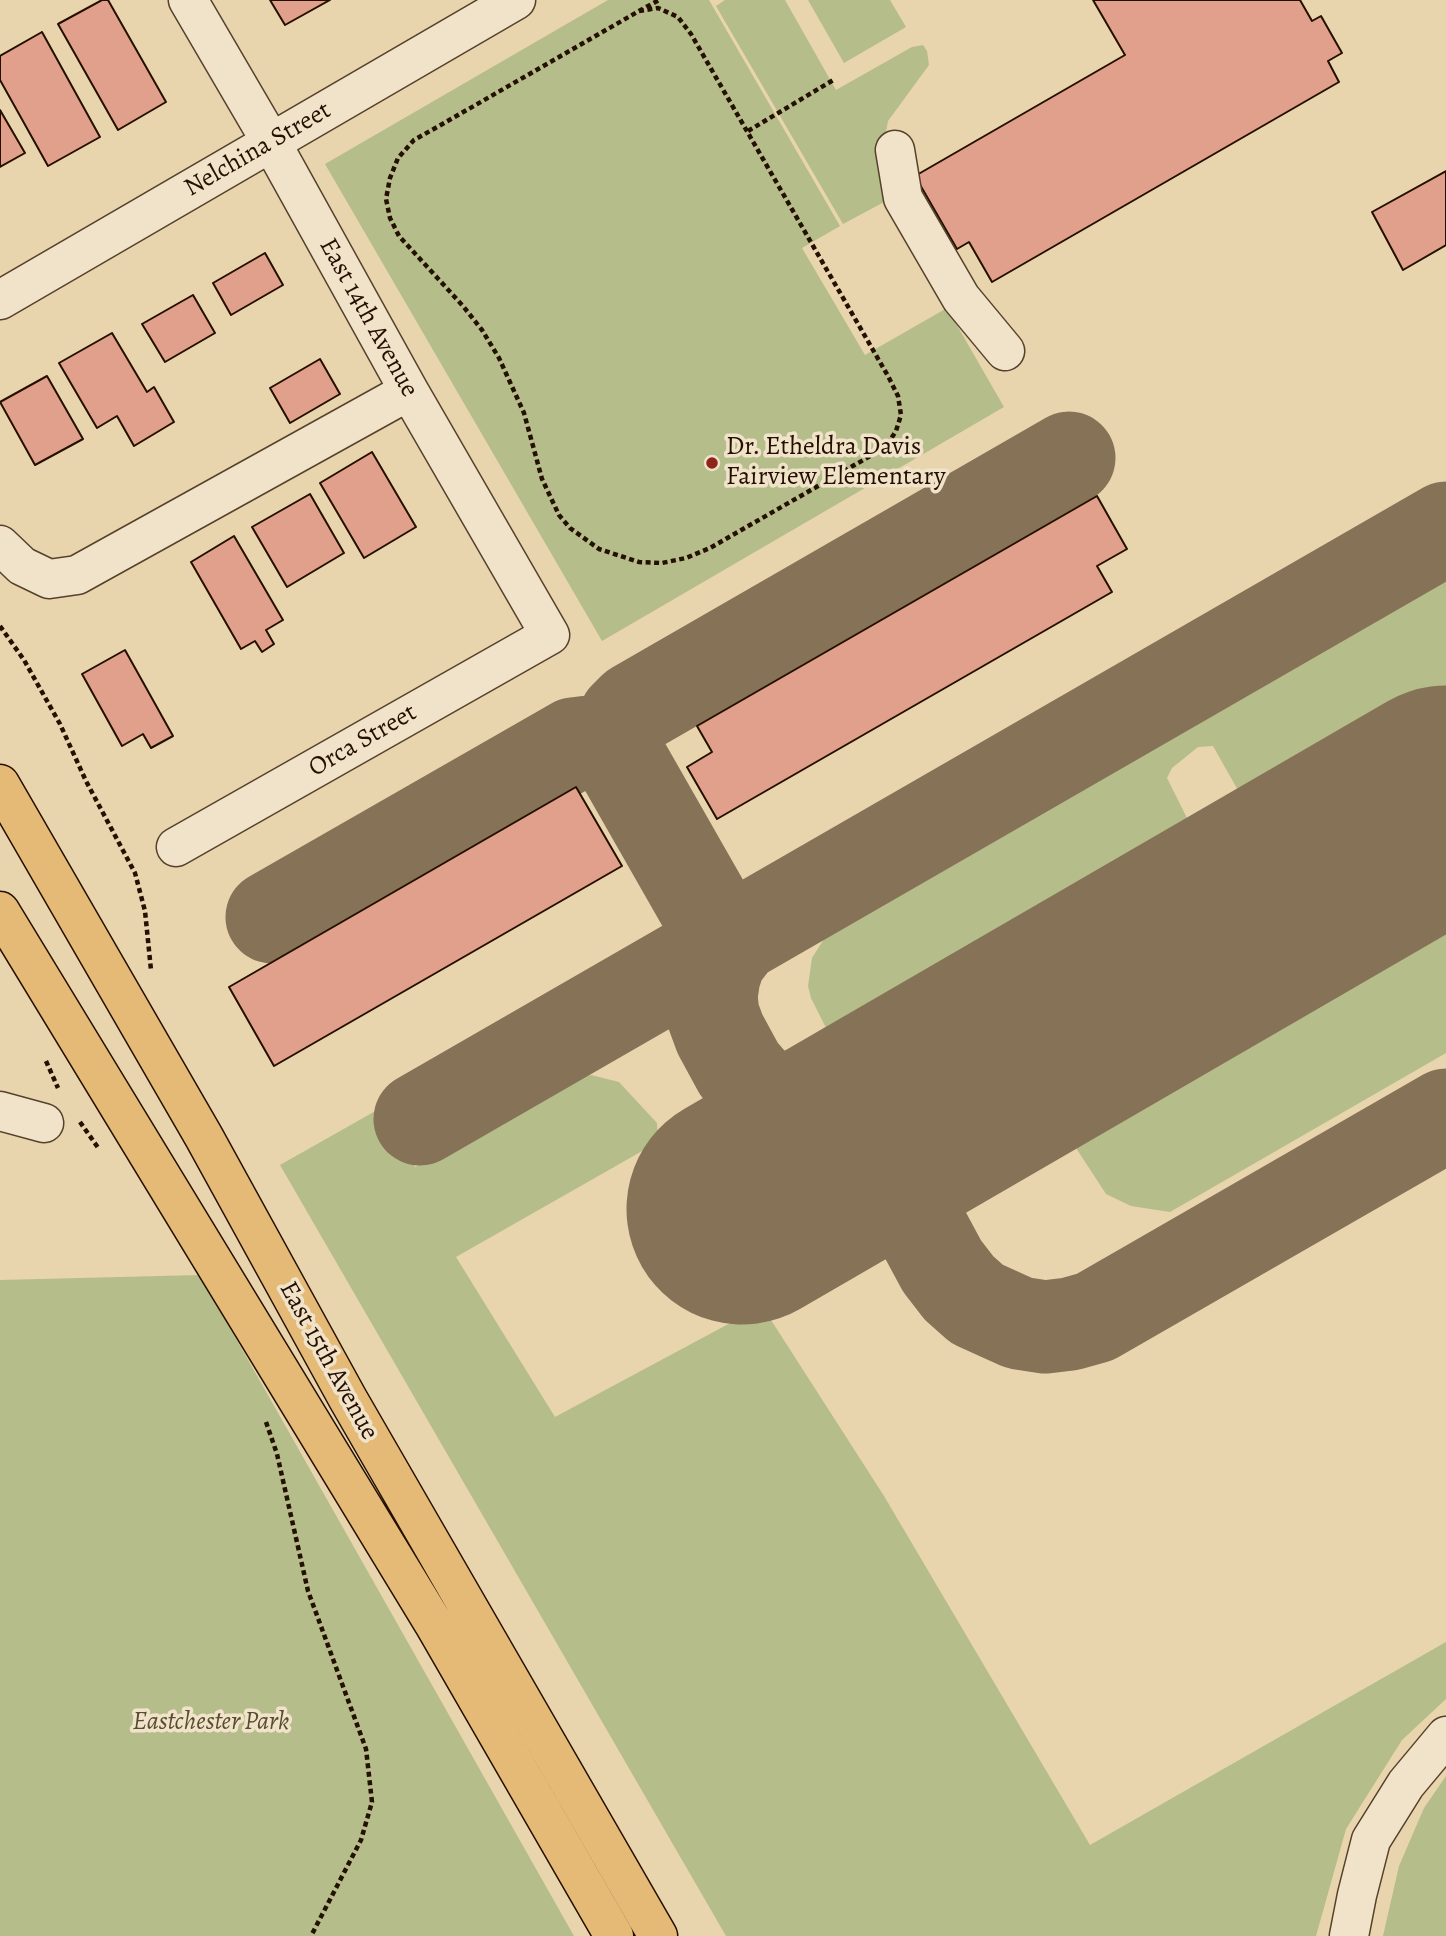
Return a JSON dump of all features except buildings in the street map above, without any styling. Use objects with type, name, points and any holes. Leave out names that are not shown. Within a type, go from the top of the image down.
[{"type":"main road","name":"East 15th Avenue","points":[[0,784],[204,1137],[348,1399],[658,1936]]},
{"type":"main road","name":"East 15th Avenue","points":[[5,932],[434,1624],[614,1936]]},
{"type":"street","name":"East 14th Avenue","points":[[188,0],[550,635]]},
{"type":"street","name":"Nelchina Street","points":[[0,300],[516,0]]},
{"type":"street","points":[[895,150],[903,198],[961,298],[1005,351]]},
{"type":"street","points":[[0,545],[22,566],[49,579],[77,575],[409,391]]},
{"type":"street","name":"Orca Street","points":[[176,847],[550,635]]},
{"type":"street","points":[[0,1111],[60,1109]]},
{"type":"street","points":[[1349,1936],[1371,1840],[1406,1784],[1446,1736]]},
{"type":"path","points":[[639,11],[658,8],[678,17],[691,34],[888,376],[898,396],[901,415],[896,431],[887,445],[872,455],[710,548],[686,558],[662,563],[639,562],[619,557],[592,545],[570,528],[559,515],[542,479],[524,413],[499,358],[463,306],[399,236],[390,218],[386,199],[390,177],[398,158],[414,140],[639,11],[659,0]]},
{"type":"path","points":[[748,131],[835,79]]},
{"type":"path","points":[[0,626],[24,660],[60,724],[135,873],[145,911],[152,976]]},
{"type":"path","points":[[43,1055],[53,1079],[60,1109],[106,1161]]},
{"type":"path","points":[[265,1421],[277,1454],[308,1591],[366,1749],[372,1802],[361,1840],[311,1936]]},
{"type":"green space","name":"Dr. Etheldra Davis Fairview Elementary","points":[[608,0],[709,0],[840,226],[802,248],[865,355],[947,308],[1004,407],[602,641],[325,164]]},
{"type":"green space","points":[[725,0],[785,0],[836,90],[912,47],[923,45],[927,51],[929,65],[888,121],[879,169],[886,201],[843,224],[716,6]]},
{"type":"green space","points":[[808,0],[890,0],[906,27],[844,63]]},
{"type":"green space","points":[[1446,578],[1446,712],[1264,818],[1252,815],[1213,746],[1198,747],[1172,768],[1167,778],[1202,848],[861,1044],[843,1046],[829,1034],[808,986],[812,958],[824,939],[1085,785]]},
{"type":"green space","points":[[1446,883],[1446,1053],[1170,1212],[1131,1206],[1106,1194],[1076,1148],[1078,1126],[1086,1101],[1113,1079]]},
{"type":"green space","points":[[591,1075],[619,1082],[657,1123],[658,1142],[456,1257],[555,1417],[762,1306],[884,1496],[1090,1845],[1446,1642],[1446,1699],[1402,1740],[1346,1829],[1316,1936],[726,1936],[280,1165],[379,1109],[415,1167],[558,1084]]},
{"type":"green space","name":"Eastchester Park","points":[[200,1275],[574,1936],[0,1936],[0,1280]]},
{"type":"green space","points":[[1446,1776],[1446,1936],[1383,1936],[1399,1866],[1424,1808]]},
{"type":"taxiway","points":[[725,942],[620,758],[618,739],[625,718],[635,708],[1069,458]]},
{"type":"taxiway","points":[[420,1119],[1446,528]]},
{"type":"taxiway","points":[[272,917],[574,744],[590,742],[606,747],[620,758]]},
{"type":"taxiway","points":[[737,936],[720,958],[711,996],[713,1015],[720,1034],[739,1069],[751,1083],[781,1108],[799,1119],[826,1129],[862,1128],[896,1120]]},
{"type":"taxiway","points":[[950,1088],[919,1142],[913,1171],[913,1194],[921,1227],[942,1266],[959,1288],[977,1304],[1019,1323],[1045,1327],[1095,1317],[1446,1115]]},
{"type":"runway","points":[[742,1209],[1446,801]]},
{"type":"place","name":"Dr. Etheldra Davis Fairview Elementary","points":[[712,463]]}]
